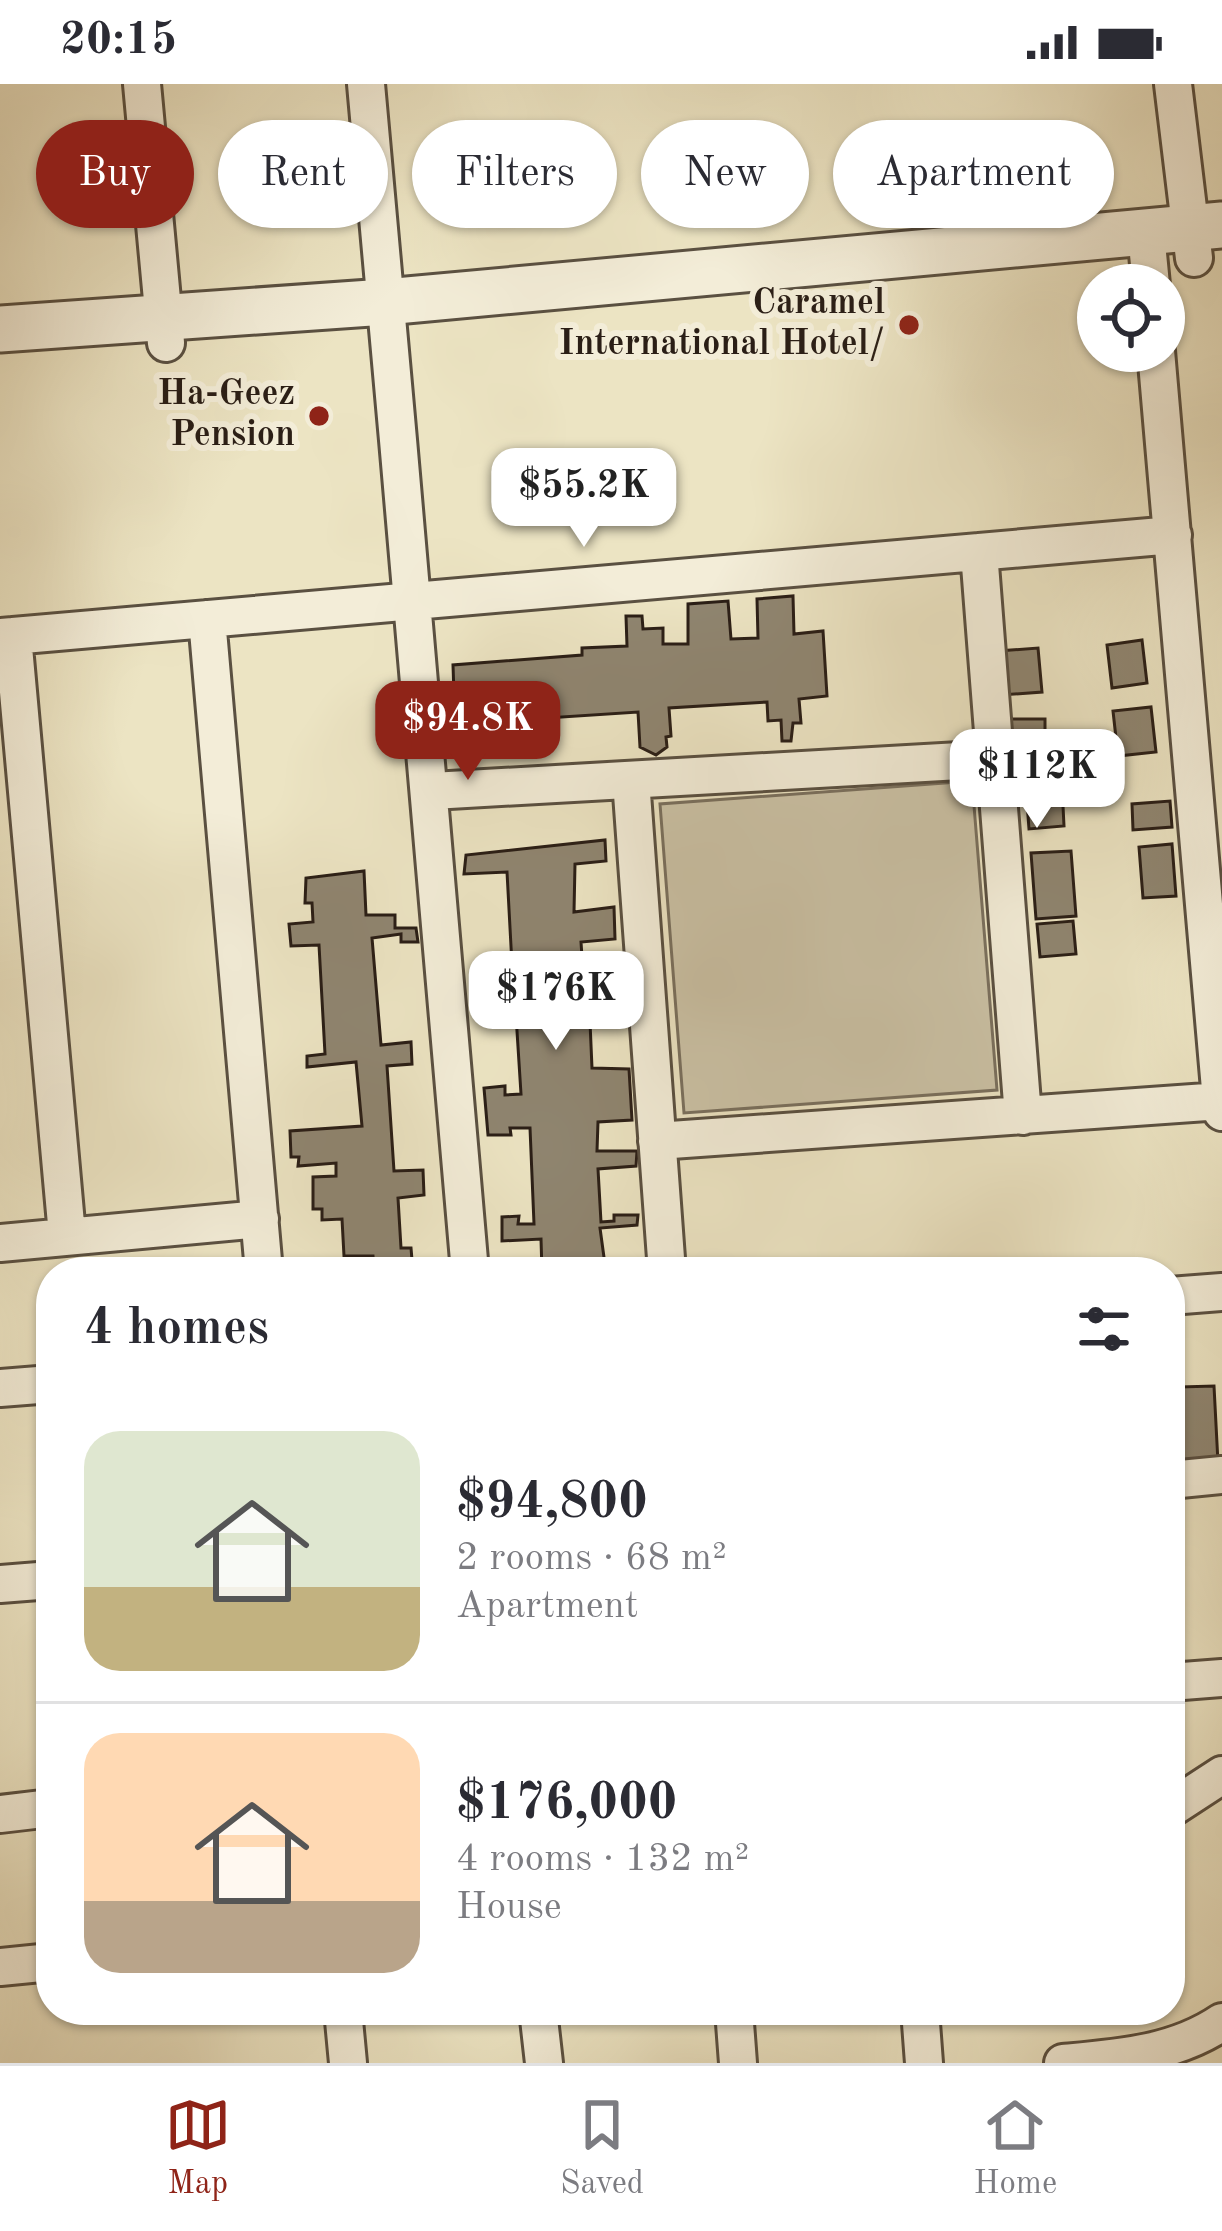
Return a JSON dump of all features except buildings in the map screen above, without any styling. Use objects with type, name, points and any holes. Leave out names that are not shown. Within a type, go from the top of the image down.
[{"type":"street","points":[[142,84],[165,331]]},
{"type":"street","points":[[367,84],[432,791],[469,1257]]},
{"type":"street","points":[[0,355],[165,331],[1148,260],[1208,241],[1173,84]]},
{"type":"street","points":[[0,329],[165,331]]},
{"type":"street","points":[[1158,372],[1211,840],[1222,1112]]},
{"type":"street","points":[[67,1235],[6,637],[1173,535]]},
{"type":"street","points":[[979,552],[1023,1116]]},
{"type":"street","points":[[207,619],[263,1257]]},
{"type":"street","points":[[432,791],[995,759]]},
{"type":"street","points":[[631,779],[666,1257]]},
{"type":"street","points":[[657,1141],[1221,1101]]},
{"type":"street","points":[[0,1243],[260,1220]]},
{"type":"street","points":[[1185,1295],[1222,1292]]},
{"type":"street","points":[[0,1388],[36,1385]]},
{"type":"street","points":[[1185,1479],[1222,1475]]},
{"type":"street","points":[[0,1584],[36,1581]]},
{"type":"street","points":[[1185,1681],[1222,1678]]},
{"type":"street","points":[[1185,1799],[1222,1775]]},
{"type":"street","points":[[0,1814],[36,1810]]},
{"type":"street","points":[[0,1966],[36,1963]]},
{"type":"street","points":[[345,2025],[348,2063]]},
{"type":"street","points":[[540,2025],[544,2063]]},
{"type":"street","points":[[735,2025],[738,2063]]},
{"type":"street","points":[[921,2025],[925,2063]]},
{"type":"street","points":[[1063,2063],[1211,2041]]},
{"type":"shaded area","points":[[972,781],[997,1090],[684,1113],[660,804]]},
{"type":"place","name":"Caramel International Hotel/","points":[[909,325]]},
{"type":"place","name":"Ha-Geez Pension","points":[[319,416]]}]
